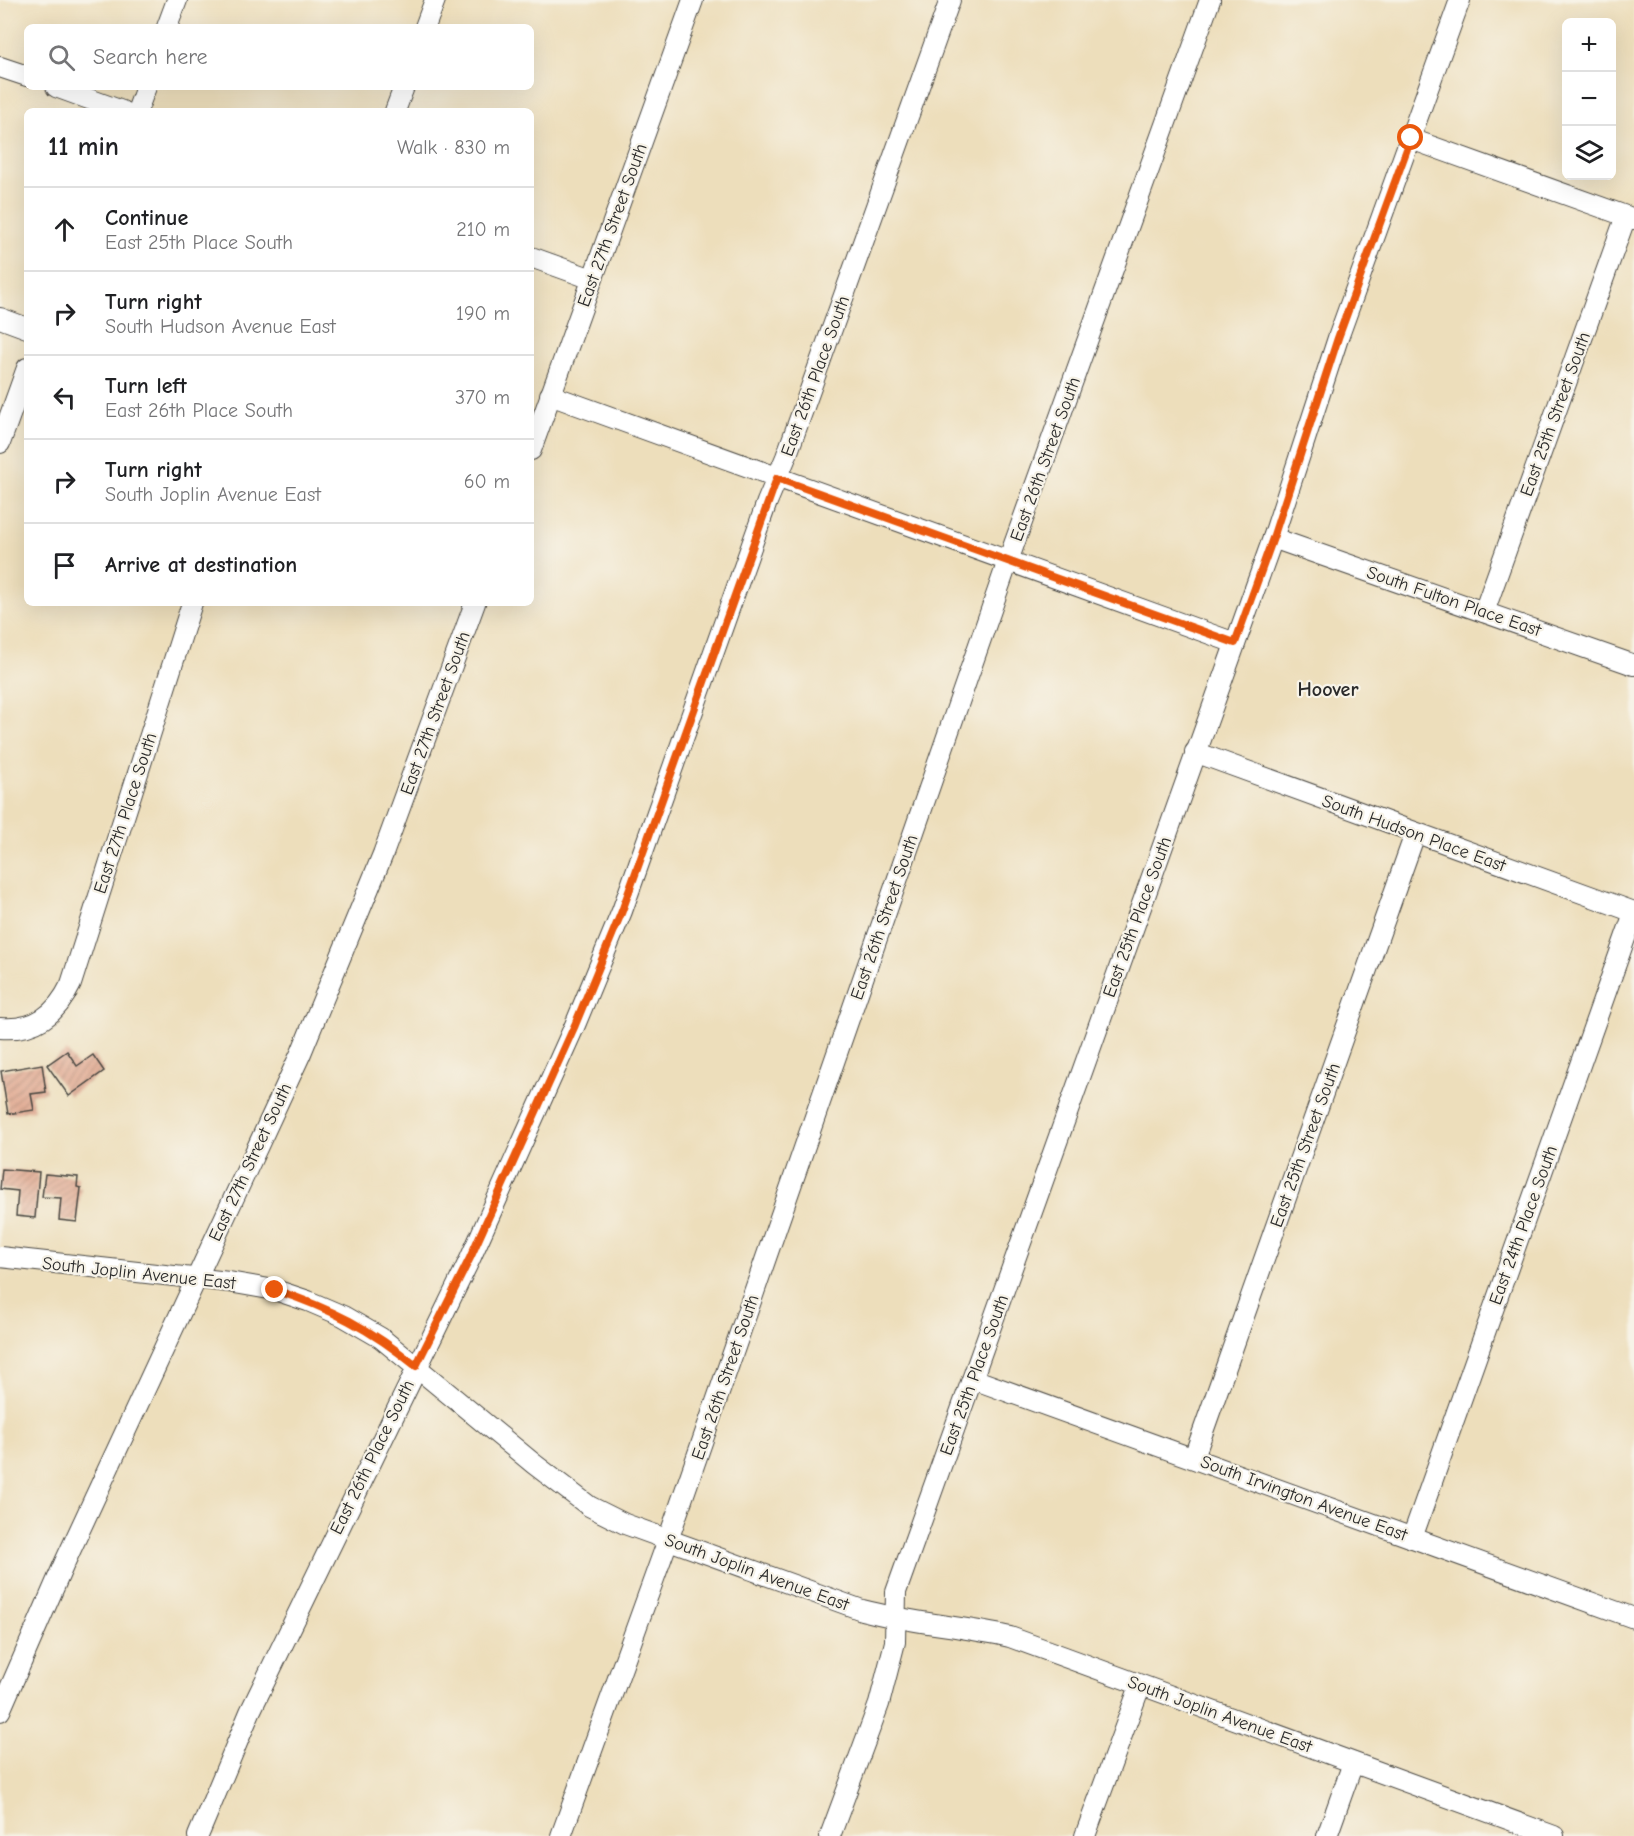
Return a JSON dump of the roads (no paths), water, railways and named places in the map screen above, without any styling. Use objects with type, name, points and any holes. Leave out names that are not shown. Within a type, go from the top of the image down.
[{"type":"street","points":[[168,24],[177,0]]},
{"type":"street","points":[[426,24],[435,0]]},
{"type":"street","name":"East 27th Street South","points":[[534,441],[693,0]]},
{"type":"street","name":"East 26th Place South","points":[[198,1836],[250,1712],[479,1237],[575,1025],[622,911],[950,0]]},
{"type":"street","name":"East 26th Street South","points":[[561,1836],[668,1540],[1008,561],[1210,0]]},
{"type":"street","name":"East 25th Place South","points":[[830,1836],[879,1704],[895,1642],[896,1592],[1273,538],[1338,338],[1460,0]]},
{"type":"street","points":[[0,67],[24,75]]},
{"type":"street","points":[[64,90],[114,108]]},
{"type":"street","points":[[138,108],[145,90]]},
{"type":"street","points":[[396,108],[403,90]]},
{"type":"street","points":[[1411,138],[1630,218]]},
{"type":"street","name":"East 25th Street South","points":[[1484,612],[1630,218]]},
{"type":"street","points":[[534,258],[592,279]]},
{"type":"street","points":[[0,318],[24,327]]},
{"type":"street","points":[[0,443],[24,376]]},
{"type":"street","points":[[550,395],[1235,643]]},
{"type":"street","name":"South Fulton Place East","points":[[1273,538],[1634,665]]},
{"type":"street","name":"East 27th Place South","points":[[0,1028],[31,1027],[47,1017],[60,1004],[71,984],[191,606]]},
{"type":"street","name":"East 27th Street South","points":[[0,1711],[64,1564],[301,1053],[383,854],[474,606]]},
{"type":"street","name":"South Hudson Place East","points":[[1195,752],[1634,912]]},
{"type":"street","name":"East 25th Street South","points":[[1194,1457],[1415,834]]},
{"type":"street","name":"East 24th Place South","points":[[1412,1538],[1634,912]]},
{"type":"street","name":"South Joplin Avenue East","points":[[0,1257],[229,1282],[275,1290],[308,1301],[343,1316],[381,1338],[589,1506],[625,1524],[862,1610],[895,1618],[1010,1637],[1554,1836]]},
{"type":"street","name":"South Irvington Avenue East","points":[[973,1379],[1633,1616]]},
{"type":"street","points":[[1085,1836],[1140,1686]]},
{"type":"street","points":[[1326,1836],[1353,1763]]},
{"type":"district","name":"Hoover","points":[[1328,689]]}]
